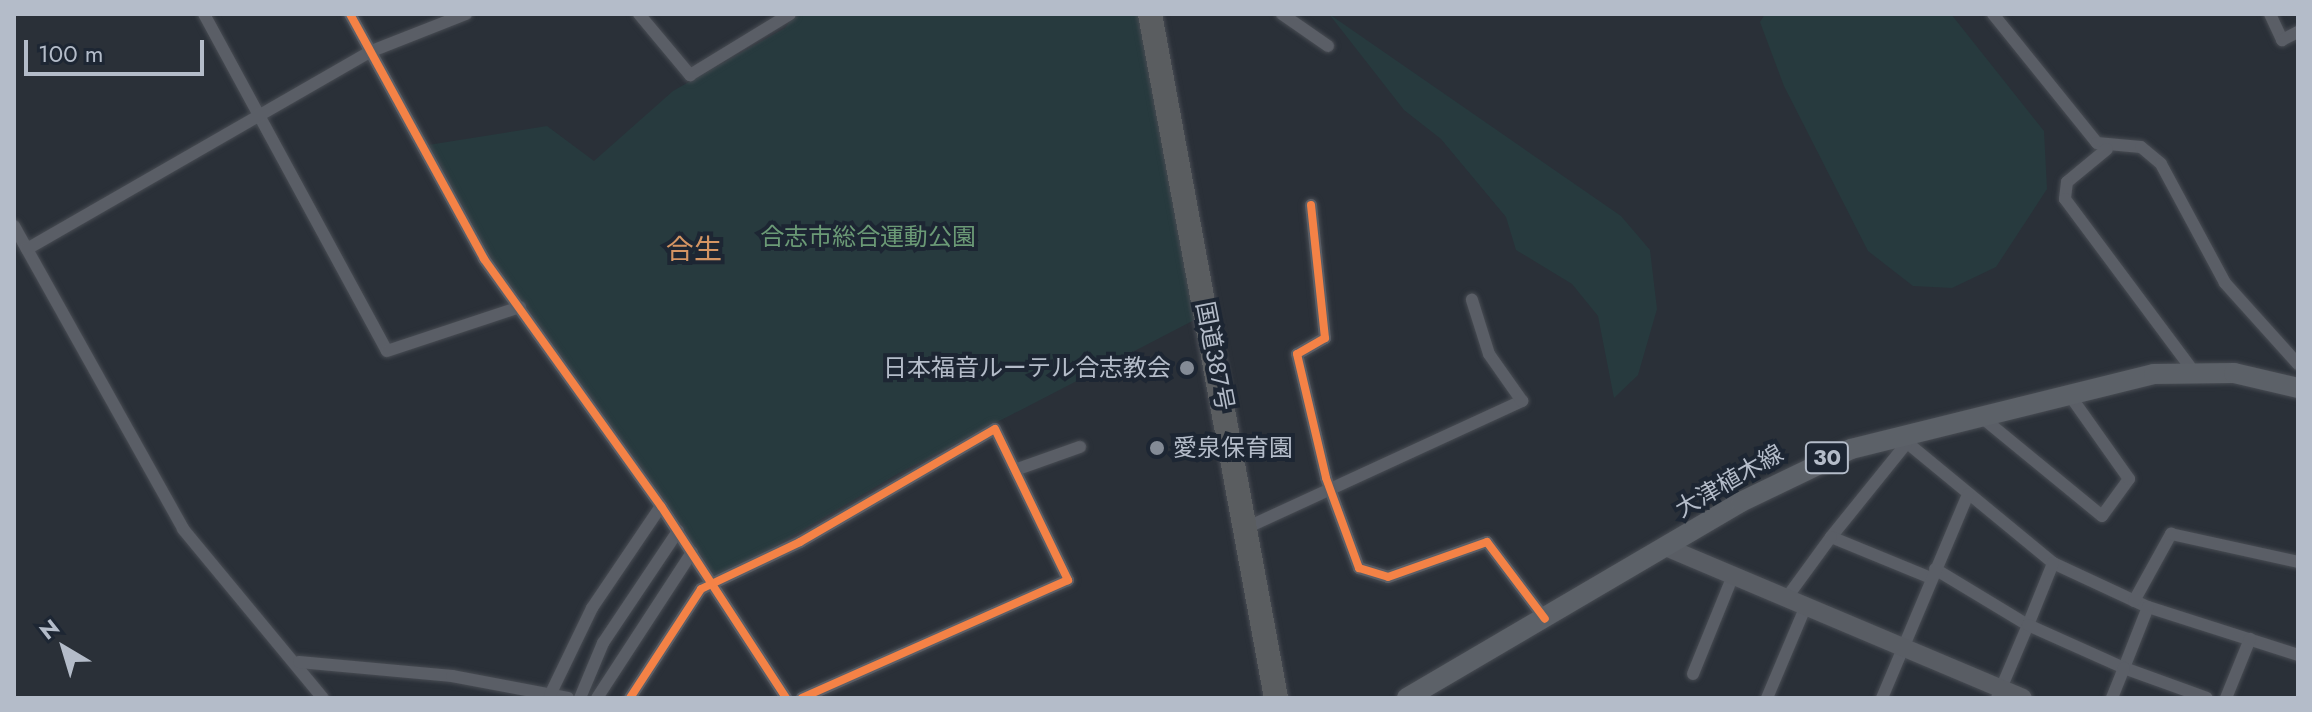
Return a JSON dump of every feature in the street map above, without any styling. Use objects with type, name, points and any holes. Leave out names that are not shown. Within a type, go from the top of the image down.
[{"type":"highway","name":"国道387号","points":[[1150,14],[1248,527],[1276,698]]},
{"type":"main road","name":"大津植木線","points":[[1407,698],[1812,463],[2068,393],[2193,371],[2298,388]]},
{"type":"street","points":[[204,14],[256,120],[387,351],[520,307]]},
{"type":"street","points":[[350,14],[484,259],[661,506],[786,698]]},
{"type":"street","points":[[27,249],[372,51],[466,14]]},
{"type":"street","points":[[639,14],[690,75],[790,14]]},
{"type":"street","points":[[1282,14],[1328,46]]},
{"type":"street","points":[[1993,14],[2107,149]]},
{"type":"street","points":[[2270,14],[2282,40],[2298,32]]},
{"type":"street","points":[[2193,371],[2065,199],[2067,182],[2107,149],[2141,147],[2161,164],[2225,283],[2298,364]]},
{"type":"street","points":[[1311,205],[1325,338],[1297,354],[1330,490],[1365,574],[1388,577],[1487,542],[1545,619]]},
{"type":"street","points":[[14,226],[183,529],[299,662],[323,698]]},
{"type":"street","points":[[1248,527],[1522,401],[1489,354],[1472,300]]},
{"type":"street","points":[[1979,415],[2102,516],[2129,479],[2068,393]]},
{"type":"street","points":[[630,698],[701,589],[995,429],[1068,580],[802,698]]},
{"type":"street","points":[[1785,600],[1902,440],[2053,563],[2148,607],[2298,655]]},
{"type":"street","points":[[1016,474],[1080,451]]},
{"type":"street","points":[[1882,698],[1968,494]]},
{"type":"street","points":[[550,695],[592,608],[661,506]]},
{"type":"street","points":[[580,698],[603,643],[678,531]]},
{"type":"street","points":[[2134,601],[2171,534],[2298,562]]},
{"type":"street","points":[[1831,537],[1933,574],[2028,625],[2124,668],[2207,698]]},
{"type":"street","points":[[1668,548],[1732,578],[1902,647],[1999,693],[2023,698]]},
{"type":"street","points":[[597,698],[692,552]]},
{"type":"street","points":[[1999,693],[2053,563]]},
{"type":"street","points":[[1693,674],[1732,578]]},
{"type":"street","points":[[2112,698],[2148,607]]},
{"type":"street","points":[[1767,698],[1805,608]]},
{"type":"street","points":[[2226,698],[2250,639]]},
{"type":"street","points":[[299,662],[452,676],[568,698]]},
{"type":"green space","name":"合志市総合運動公園","points":[[795,14],[1138,14],[1202,316],[899,473],[718,580],[488,255],[428,145],[547,126],[594,161],[673,91],[785,28]]},
{"type":"green space","points":[[1329,14],[1621,216],[1650,250],[1657,309],[1638,375],[1614,398],[1598,316],[1572,284],[1516,250],[1506,217],[1441,139],[1404,110]]},
{"type":"green space","points":[[1765,14],[1951,14],[2044,131],[2047,189],[1996,267],[1952,288],[1913,286],[1868,251],[1784,86],[1760,22]]},
{"type":"cycle path","points":[[350,14],[484,259],[661,506],[786,698]]},
{"type":"cycle path","points":[[1311,205],[1325,338],[1297,354],[1326,478],[1359,568],[1388,577],[1487,542],[1545,619]]},
{"type":"cycle path","points":[[630,698],[701,589],[800,542],[995,429],[1068,580],[802,698]]},
{"type":"place","name":"日本福音ルーテル合志教会","points":[[1187,368]]},
{"type":"place","name":"愛泉保育園","points":[[1157,448]]},
{"type":"district","name":"合生","points":[[694,250]]}]
